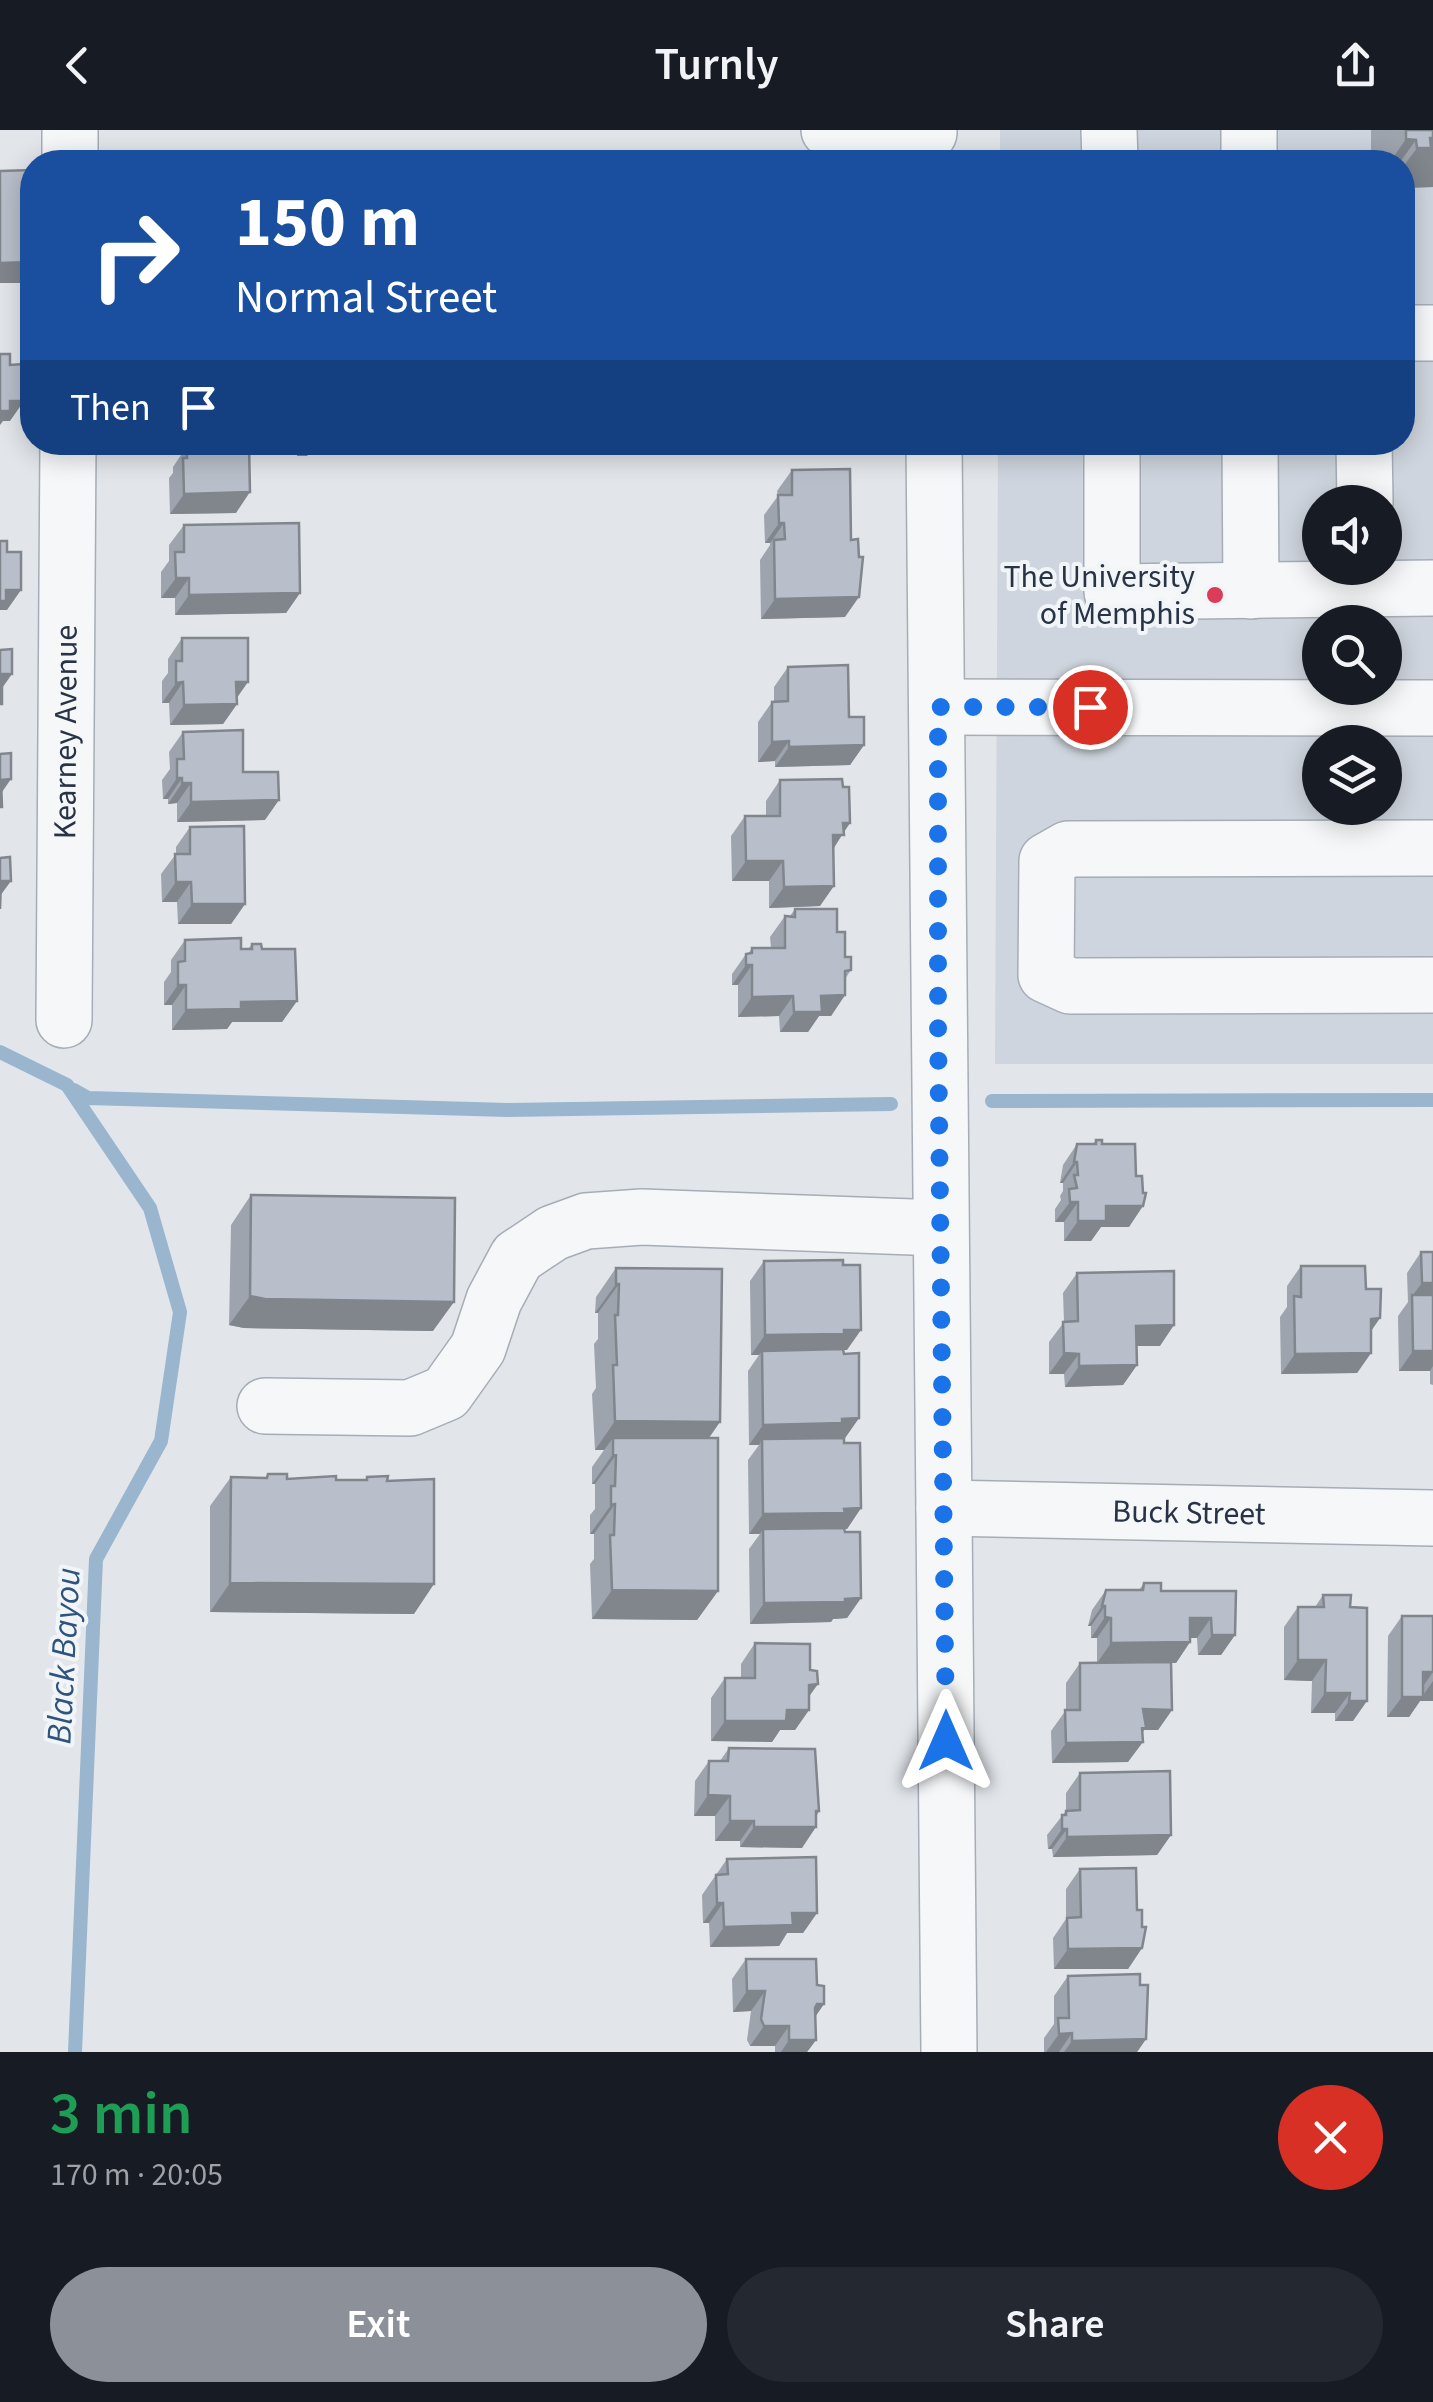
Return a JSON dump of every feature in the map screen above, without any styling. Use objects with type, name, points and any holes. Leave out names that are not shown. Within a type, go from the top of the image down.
[{"type":"street","points":[[829,130],[929,142]]},
{"type":"street","name":"Kearney Avenue","points":[[64,1020],[68,455]]},
{"type":"street","points":[[934,455],[949,2052]]},
{"type":"street","points":[[1112,455],[1112,592],[1251,590],[1302,585]]},
{"type":"street","points":[[1250,455],[1251,590]]},
{"type":"street","points":[[1364,455],[1365,485]]},
{"type":"street","points":[[1402,583],[1433,588]]},
{"type":"street","points":[[938,707],[1433,708]]},
{"type":"street","points":[[1433,848],[1068,849],[1047,861],[1046,975],[1070,986],[1433,985]]},
{"type":"street","points":[[265,1406],[410,1408],[446,1393],[478,1348],[494,1300],[516,1257],[553,1233],[586,1221],[642,1217],[940,1228]]},
{"type":"street","name":"Buck Street","points":[[944,1508],[1433,1518]]},
{"type":"shaded area","name":"The University of Memphis","points":[[1000,130],[1433,130],[1433,1064],[995,1064],[998,455],[1415,455],[1415,150],[1000,150]]},
{"type":"building","points":[[1406,130],[1433,130],[1431,148],[1417,148],[1416,140],[1406,139]]},
{"type":"building","points":[[20,170],[20,262],[0,263],[0,171]]},
{"type":"building","points":[[0,354],[10,354],[10,365],[20,364],[20,401],[10,401],[10,411],[0,411]]},
{"type":"building","points":[[249,455],[250,492],[184,494],[183,458]]},
{"type":"building","points":[[850,469],[851,540],[858,539],[859,557],[863,557],[859,597],[775,599],[774,540],[785,539],[784,523],[779,523],[778,495],[792,495],[792,470]]},
{"type":"building","points":[[299,523],[300,593],[189,595],[189,578],[176,578],[175,552],[184,552],[184,525]]},
{"type":"building","points":[[0,541],[7,541],[7,552],[21,552],[21,590],[6,590],[6,601],[0,601]]},
{"type":"building","points":[[182,638],[248,638],[248,682],[236,682],[237,704],[184,705],[183,682],[176,683],[176,661],[182,661]]},
{"type":"building","points":[[12,649],[12,674],[2,674],[0,704],[0,650]]},
{"type":"building","points":[[848,665],[849,717],[864,717],[864,745],[789,747],[789,741],[772,742],[772,702],[788,701],[788,667]]},
{"type":"building","points":[[243,730],[243,772],[278,772],[279,800],[191,802],[191,783],[182,783],[182,778],[177,778],[177,759],[184,759],[183,732]]},
{"type":"building","points":[[11,753],[11,779],[1,780],[0,807],[0,754]]},
{"type":"building","points":[[842,779],[843,787],[849,787],[850,823],[843,823],[844,835],[833,835],[834,886],[784,887],[783,861],[746,861],[745,816],[780,816],[780,780]]},
{"type":"building","points":[[244,826],[245,904],[192,904],[191,882],[176,882],[175,854],[190,854],[190,827]]},
{"type":"building","points":[[10,857],[11,881],[1,881],[0,909],[0,858]]},
{"type":"building","points":[[795,909],[837,909],[837,932],[845,932],[845,957],[851,957],[851,970],[845,971],[845,995],[821,996],[822,1012],[794,1012],[793,996],[752,997],[752,965],[746,965],[746,954],[752,953],[752,948],[785,948],[785,916],[795,917]]},
{"type":"building","points":[[241,938],[241,949],[261,944],[262,949],[295,949],[297,1001],[241,1002],[241,1009],[186,1010],[186,985],[178,985],[178,962],[185,961],[185,940]]},
{"type":"building","points":[[1096,1140],[1102,1140],[1102,1144],[1135,1144],[1136,1176],[1142,1176],[1146,1193],[1143,1206],[1106,1206],[1106,1221],[1078,1221],[1078,1202],[1070,1202],[1069,1189],[1077,1188],[1077,1144],[1096,1144]]},
{"type":"building","points":[[251,1195],[455,1198],[454,1302],[250,1296]]},
{"type":"building","points":[[1421,1252],[1433,1252],[1433,1283],[1422,1283]]},
{"type":"building","points":[[843,1260],[843,1265],[860,1265],[861,1330],[844,1330],[844,1334],[765,1335],[764,1261]]},
{"type":"building","points":[[1301,1266],[1365,1266],[1366,1289],[1381,1289],[1380,1318],[1371,1319],[1371,1353],[1295,1354],[1294,1296],[1301,1297]]},
{"type":"building","points":[[616,1268],[722,1269],[720,1422],[615,1421],[613,1365],[617,1365],[615,1315],[619,1284]]},
{"type":"building","points":[[1174,1271],[1174,1325],[1136,1326],[1137,1365],[1079,1366],[1079,1354],[1064,1353],[1063,1322],[1078,1321],[1077,1273]]},
{"type":"building","points":[[1412,1295],[1433,1295],[1433,1351],[1413,1351]]},
{"type":"building","points":[[843,1349],[844,1354],[859,1353],[859,1418],[842,1419],[842,1423],[763,1425],[762,1351]]},
{"type":"building","points":[[613,1438],[718,1438],[718,1591],[612,1590],[610,1535],[614,1535],[615,1504],[611,1505],[611,1486],[615,1486],[616,1455]]},
{"type":"building","points":[[844,1438],[844,1443],[860,1443],[861,1508],[844,1509],[845,1513],[763,1514],[762,1439]]},
{"type":"building","points":[[268,1474],[287,1474],[287,1479],[434,1479],[434,1584],[230,1583],[231,1477],[267,1478]]},
{"type":"building","points":[[844,1528],[845,1532],[860,1532],[861,1598],[845,1602],[764,1603],[763,1529]]},
{"type":"building","points":[[1144,1583],[1161,1583],[1161,1591],[1236,1591],[1235,1635],[1212,1635],[1211,1618],[1190,1618],[1190,1642],[1111,1643],[1111,1618],[1105,1617],[1102,1606],[1106,1590],[1143,1590]]},
{"type":"building","points":[[1323,1595],[1351,1595],[1350,1607],[1367,1608],[1367,1701],[1349,1701],[1350,1693],[1325,1693],[1326,1660],[1298,1660],[1298,1607],[1324,1607]]},
{"type":"building","points":[[1402,1616],[1433,1616],[1433,1672],[1423,1672],[1423,1697],[1402,1697]]},
{"type":"building","points":[[755,1643],[810,1644],[810,1670],[817,1671],[818,1684],[809,1685],[809,1710],[787,1710],[786,1721],[725,1721],[725,1678],[755,1678]]},
{"type":"building","points":[[1171,1662],[1172,1710],[1143,1709],[1143,1742],[1066,1743],[1065,1710],[1080,1710],[1080,1663]]},
{"type":"building","points":[[729,1748],[815,1749],[819,1811],[816,1827],[754,1827],[754,1821],[730,1821],[730,1796],[708,1795],[709,1761],[728,1761]]},
{"type":"building","points":[[1170,1771],[1171,1835],[1067,1837],[1067,1829],[1062,1829],[1062,1815],[1080,1810],[1080,1773]]},
{"type":"building","points":[[816,1857],[817,1913],[792,1913],[793,1925],[724,1927],[723,1903],[717,1903],[716,1875],[728,1874],[727,1859]]},
{"type":"building","points":[[1136,1868],[1137,1910],[1142,1910],[1142,1927],[1146,1927],[1142,1948],[1068,1949],[1067,1918],[1081,1917],[1080,1869]]},
{"type":"building","points":[[746,1959],[816,1959],[817,1985],[824,1986],[824,2004],[815,2008],[816,2040],[789,2040],[789,2026],[764,2026],[761,2019],[765,1991],[747,1991]]},
{"type":"building","points":[[1140,1974],[1140,1985],[1148,1985],[1146,2039],[1072,2041],[1072,2033],[1059,2034],[1058,2018],[1069,2018],[1068,1976]]},
{"type":"waterway","name":"Black Bayou","points":[[0,1052],[67,1085],[150,1208],[180,1312],[161,1441],[96,1559],[75,2052]]},
{"type":"waterway","points":[[74,1090],[88,1098],[508,1110],[891,1104]]},
{"type":"waterway","points":[[992,1101],[1433,1100]]},
{"type":"place","name":"The University of Memphis","points":[[1215,595]]},
{"type":"route","points":[[946,1741],[938,707],[1090,707]]}]
